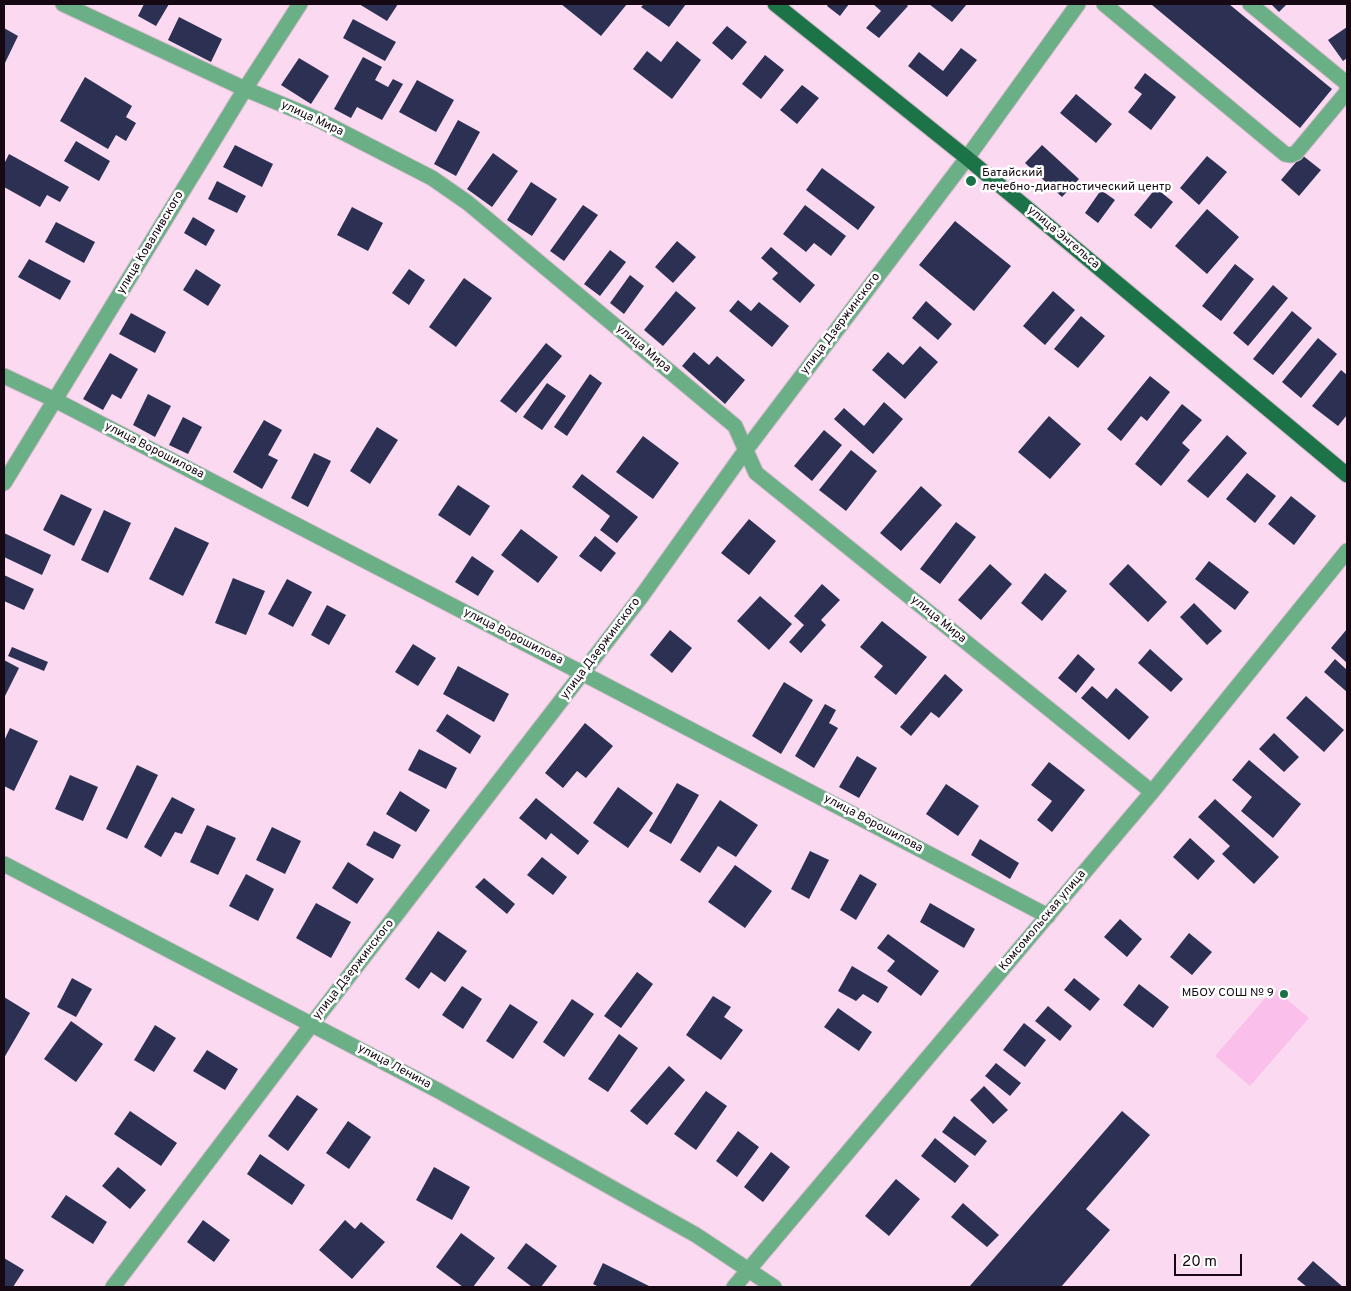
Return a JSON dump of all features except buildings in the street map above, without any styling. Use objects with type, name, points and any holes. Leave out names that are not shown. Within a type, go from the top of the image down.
[{"type":"main road","name":"улица Энгельса","points":[[775,4],[967,158],[1347,475]]},
{"type":"street","name":"улица Мира","points":[[63,4],[245,89],[317,119],[432,178],[468,203],[735,426],[756,473],[1152,792]]},
{"type":"street","name":"улица Коваливского","points":[[4,483],[245,89],[300,4]]},
{"type":"street","name":"улица Дзержинского","points":[[113,1287],[312,1024],[641,597],[746,451],[967,158],[1078,4]]},
{"type":"street","points":[[1104,4],[1285,154],[1291,155],[1296,153],[1346,93],[1347,88],[1345,82],[1250,4]]},
{"type":"street","name":"улица Ворошилова","points":[[4,376],[55,400],[1048,916]]},
{"type":"street","name":"Комсомольская улица","points":[[734,1287],[1152,792],[1347,551]]},
{"type":"street","name":"улица Ленина","points":[[4,864],[439,1091],[696,1235],[774,1287]]},
{"type":"shaded area","points":[[1274,988],[1309,1018],[1250,1086],[1215,1056]]},
{"type":"place","name":"Батайский лечебно-диагностический центр","points":[[971,181]]},
{"type":"place","name":"МБОУ СОШ № 9","points":[[1284,994]]}]
